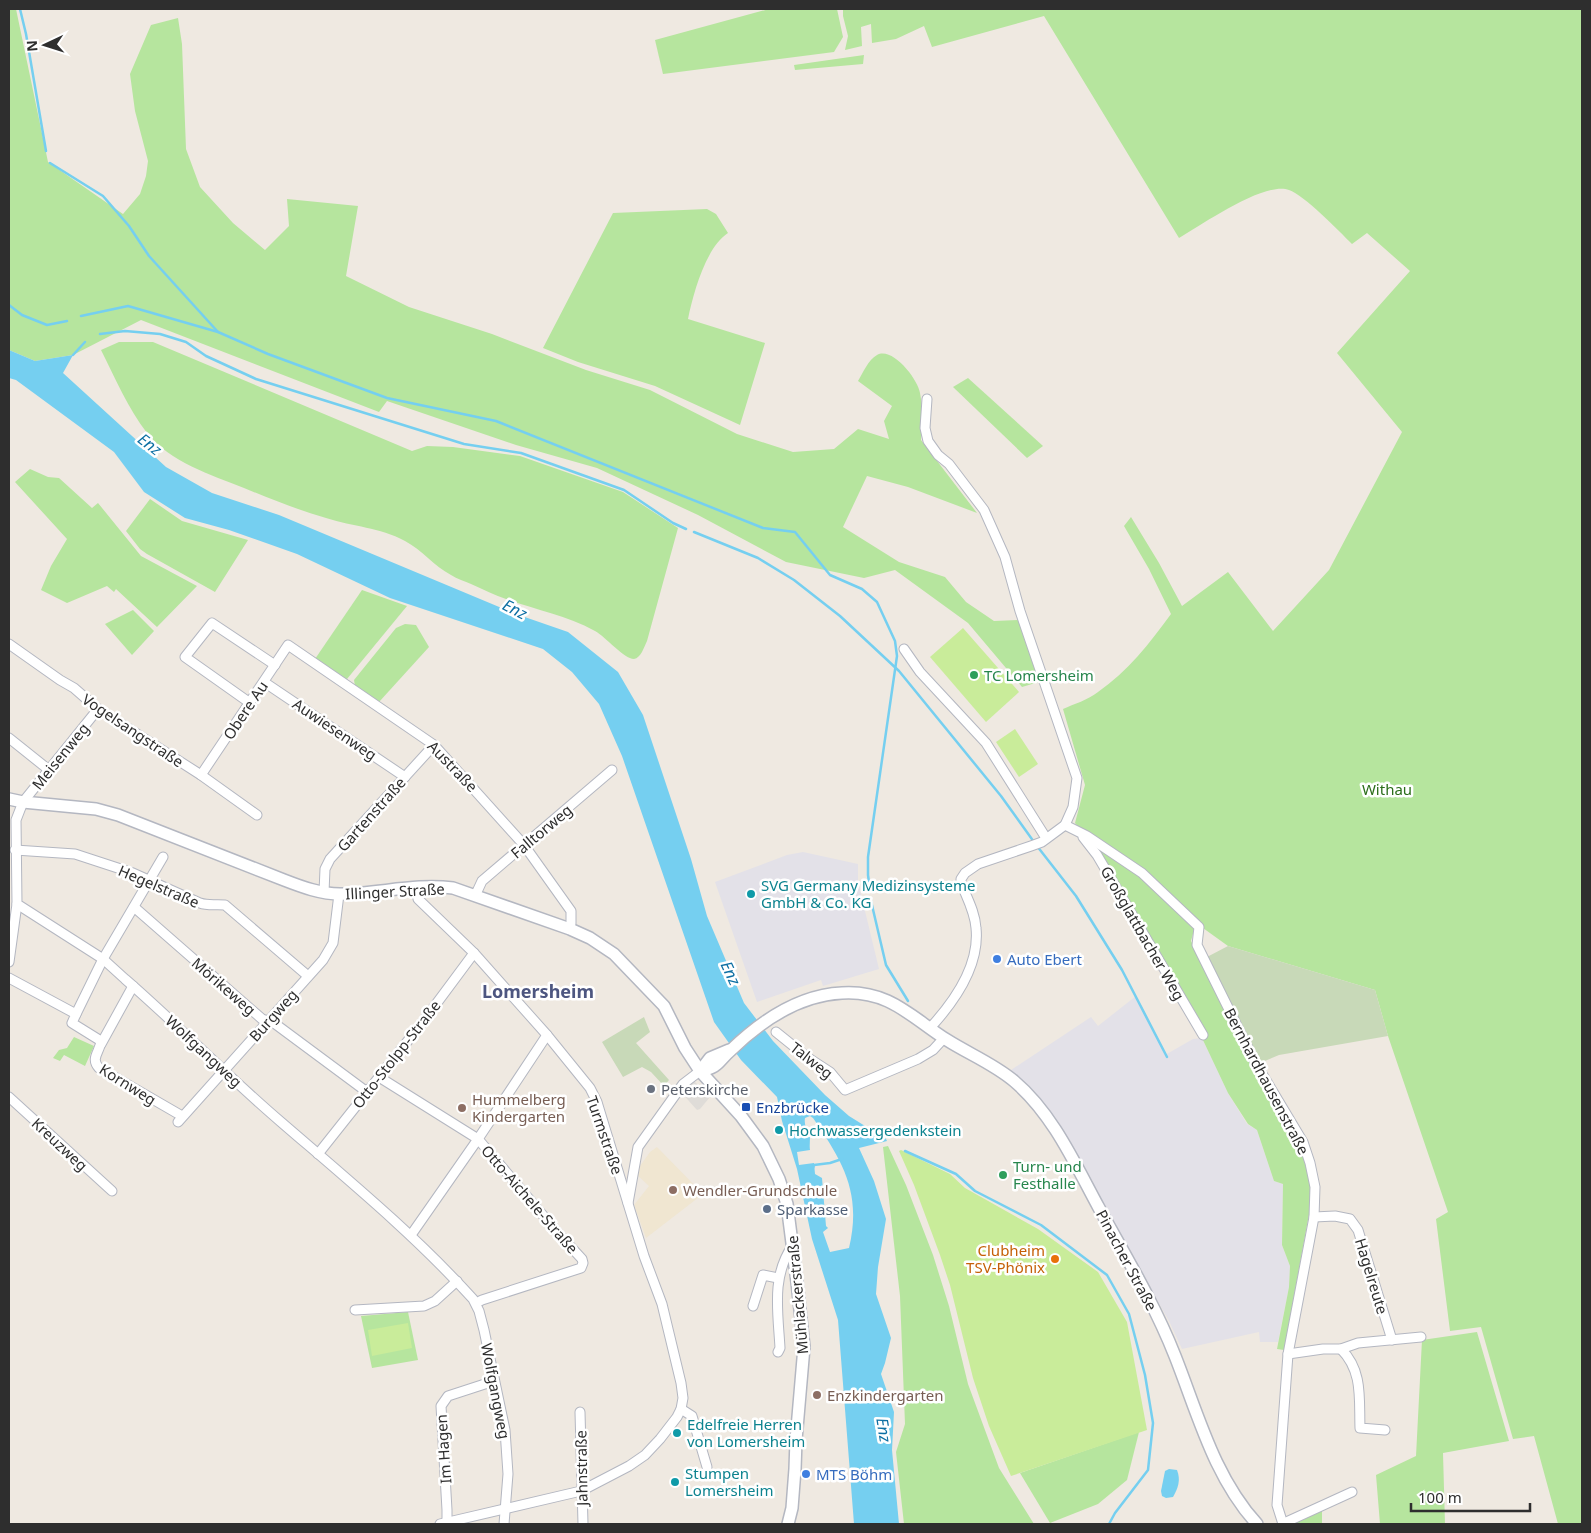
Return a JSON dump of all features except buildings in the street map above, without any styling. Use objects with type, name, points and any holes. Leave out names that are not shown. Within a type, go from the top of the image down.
[{"type":"street","points":[[927,399],[924,428],[928,441],[938,455],[949,464],[984,510],[1004,557],[1020,611],[1077,778],[1073,807],[1066,825],[1044,840],[1031,846],[978,864],[965,873],[961,879],[973,912],[976,928],[974,956],[959,991],[930,1028]]},
{"type":"street","points":[[250,703],[185,657],[212,623],[275,664]]},
{"type":"street","name":"Vogelsangstraße","points":[[9,644],[74,688],[98,709],[201,775],[257,815]]},
{"type":"street","name":"Obere Au","points":[[201,775],[288,645]]},
{"type":"street","name":"Austraße","points":[[288,645],[434,745],[524,845],[570,911],[570,929]]},
{"type":"street","points":[[904,649],[920,672],[986,743],[1040,826],[1044,840]]},
{"type":"street","name":"Auwiesenweg","points":[[264,682],[405,777]]},
{"type":"street","name":"Meisenweg","points":[[22,802],[98,709]]},
{"type":"street","points":[[9,738],[49,770]]},
{"type":"street","name":"Gartenstraße","points":[[324,892],[325,869],[330,859],[434,745]]},
{"type":"street","name":"Falltorweg","points":[[475,896],[482,881],[612,770]]},
{"type":"street","name":"Illinger Straße","points":[[9,799],[22,802],[96,808],[304,888],[339,894],[417,888],[453,888],[570,929],[590,938],[614,954],[664,1006],[685,1048],[700,1071],[741,1116],[769,1159]]},
{"type":"street","points":[[9,962],[17,904],[16,820],[22,802]]},
{"type":"street","name":"Bernhardhausenstraße","points":[[1066,825],[1142,872],[1199,927],[1197,945],[1255,1062],[1303,1142],[1310,1162],[1315,1187],[1314,1217],[1288,1354],[1276,1505],[1283,1524]]},
{"type":"street","name":"Großglattbacher Weg","points":[[1080,832],[1097,854],[1203,1035]]},
{"type":"street","name":"Hegelstraße","points":[[15,850],[75,854],[150,879],[207,906],[214,904],[225,905],[308,976]]},
{"type":"street","points":[[9,978],[76,1014],[103,959],[162,857]]},
{"type":"street","name":"Turmstraße","points":[[417,888],[418,900],[474,953],[547,1035],[590,1088],[597,1102],[667,1323],[681,1383],[683,1398],[681,1409]]},
{"type":"street","name":"Burgweg","points":[[180,1119],[323,960],[333,943],[339,894]]},
{"type":"street","name":"Wolfgangweg","points":[[17,904],[103,959],[279,1121],[411,1235],[476,1303],[484,1330],[505,1430],[508,1454],[504,1524]]},
{"type":"street","name":"Mörikeweg","points":[[134,907],[262,1019],[274,1022],[367,1092]]},
{"type":"street","name":"Otto-Stolpp-Straße","points":[[318,1154],[422,1023],[474,953]]},
{"type":"street","points":[[101,1044],[133,986]]},
{"type":"street","name":"Pinacher Straße","points":[[700,1071],[716,1067],[723,1055],[771,1018],[794,1005],[825,995],[858,993],[876,996],[894,1003],[944,1038],[1004,1072],[1030,1096],[1054,1128],[1167,1335],[1223,1476],[1239,1502],[1257,1524]]},
{"type":"street","name":"Kornweg","points":[[76,1014],[72,1023],[101,1041],[94,1056],[95,1064],[180,1119]]},
{"type":"street","name":"Talweg","points":[[776,1032],[807,1057],[830,1072],[845,1090],[918,1059],[933,1050],[944,1038]]},
{"type":"street","points":[[411,1235],[547,1035]]},
{"type":"street","points":[[628,1203],[638,1146],[680,1089],[690,1077],[700,1071]]},
{"type":"street","points":[[378,1078],[478,1139]]},
{"type":"street","name":"Kreuzweg","points":[[9,1097],[112,1191]]},
{"type":"street","name":"Otto-Aichele-Straße","points":[[476,1303],[580,1268],[583,1263],[582,1259],[478,1139]]},
{"type":"street","name":"Mühlackerstraße","points":[[769,1159],[787,1204],[804,1347],[792,1508],[788,1524]]},
{"type":"street","name":"Hagelreute","points":[[1314,1217],[1336,1216],[1350,1219],[1358,1230],[1392,1340]]},
{"type":"street","points":[[778,1352],[780,1348],[778,1278],[787,1252],[793,1245]]},
{"type":"street","points":[[753,1306],[763,1275],[778,1278]]},
{"type":"street","points":[[356,1310],[424,1306],[434,1301],[457,1281]]},
{"type":"street","points":[[1288,1354],[1323,1349],[1341,1349],[1358,1343],[1421,1337]]},
{"type":"street","points":[[1341,1349],[1350,1359],[1358,1380],[1360,1428],[1385,1430]]},
{"type":"street","name":"Im Hagen","points":[[444,1524],[441,1406],[448,1396],[494,1380]]},
{"type":"street","points":[[444,1524],[581,1491],[629,1466],[645,1455],[660,1439],[681,1409],[692,1416],[708,1467]]},
{"type":"street","name":"Jahnstraße","points":[[580,1412],[583,1524]]},
{"type":"street","points":[[1283,1524],[1352,1492]]},
{"type":"shaded area","points":[[803,852],[858,864],[858,882],[879,969],[823,986],[821,980],[757,1002],[715,882],[787,855]]},
{"type":"shaded area","points":[[1136,996],[1165,1055],[1193,1039],[1202,1038],[1228,1093],[1247,1124],[1257,1130],[1274,1181],[1283,1184],[1282,1245],[1290,1266],[1289,1287],[1278,1342],[1260,1342],[1259,1332],[1182,1349],[1169,1321],[1069,1146],[1035,1094],[1011,1070],[1091,1017],[1098,1026]]},
{"type":"shaded area","points":[[690,1077],[710,1097],[697,1110],[680,1091]]},
{"type":"shaded area","name":"Wendler-Grundschule","points":[[657,1147],[703,1194],[646,1238],[634,1205],[649,1186],[635,1173],[650,1152]]},
{"type":"green space","points":[[9,9],[16,9],[48,162],[123,214],[140,194],[146,176],[148,161],[135,111],[130,74],[151,25],[178,18],[182,44],[186,149],[200,187],[233,223],[265,250],[289,226],[287,199],[358,206],[346,276],[409,307],[492,334],[586,370],[650,390],[737,434],[793,452],[834,449],[858,429],[889,439],[884,421],[892,406],[858,381],[868,363],[877,355],[883,353],[897,359],[915,380],[920,393],[922,410],[921,440],[977,513],[908,487],[867,476],[843,527],[899,562],[945,577],[966,602],[994,621],[1021,620],[1042,681],[1022,687],[968,623],[895,570],[864,578],[786,562],[698,515],[597,468],[516,445],[387,401],[379,412],[141,320],[73,355],[35,361],[9,350]]},
{"type":"green space","points":[[769,9],[837,9],[843,37],[834,52],[663,74],[655,40]]},
{"type":"green space","name":"Withau","points":[[843,9],[1582,9],[1582,1524],[1558,1524],[1534,1436],[1513,1439],[1481,1327],[1450,1331],[1436,1219],[1448,1212],[1388,1036],[1375,990],[1228,946],[1196,923],[1191,941],[1257,1073],[1302,1153],[1312,1189],[1284,1350],[1277,1349],[1289,1287],[1290,1266],[1282,1245],[1283,1184],[1274,1181],[1257,1130],[1248,1124],[1228,1093],[1202,1038],[1108,865],[1075,823],[1085,785],[1063,709],[1085,700],[1109,684],[1146,646],[1171,614],[1149,569],[1124,526],[1131,517],[1182,606],[1228,572],[1273,631],[1329,570],[1402,432],[1337,353],[1410,271],[1367,233],[1352,244],[1312,206],[1289,190],[1278,189],[1249,198],[1179,238],[1044,16],[932,47],[924,26],[896,39],[872,43],[871,24],[861,27],[862,46],[845,50],[848,36]]},
{"type":"green space","points":[[864,55],[863,64],[795,70],[794,65]]},
{"type":"green space","points":[[707,209],[716,214],[728,233],[713,249],[707,260],[697,284],[688,319],[765,343],[740,425],[655,386],[578,362],[543,348],[613,213]]},
{"type":"green space","points":[[119,342],[153,342],[412,451],[427,446],[453,447],[520,456],[623,492],[678,528],[647,641],[642,652],[639,657],[630,658],[595,631],[584,625],[517,603],[456,578],[423,553],[395,536],[295,508],[205,473],[179,460],[156,443],[147,433],[122,393],[101,350]]},
{"type":"green space","points":[[968,378],[1043,446],[1027,458],[953,387]]},
{"type":"green space","points":[[30,469],[48,477],[59,478],[92,508],[98,503],[141,556],[197,586],[157,627],[116,589],[114,592],[107,586],[67,603],[41,590],[51,566],[67,539],[15,482]]},
{"type":"green space","points":[[150,499],[182,521],[248,540],[215,592],[147,554],[140,549],[126,531]]},
{"type":"green space","points":[[362,590],[407,606],[347,679],[343,679],[315,659]]},
{"type":"green space","points":[[133,610],[154,631],[132,655],[105,624]]},
{"type":"green space","points":[[405,624],[416,625],[429,647],[379,702],[355,686],[354,680],[396,628]]},
{"type":"green space","name":"TC Lomersheim","points":[[963,628],[1019,692],[986,722],[930,657]]},
{"type":"green space","points":[[1015,729],[1038,764],[1019,777],[996,742]]},
{"type":"green space","points":[[1228,946],[1375,990],[1388,1036],[1279,1055],[1260,1063],[1207,957]]},
{"type":"green space","points":[[644,1017],[650,1032],[636,1043],[669,1080],[664,1086],[651,1072],[642,1067],[623,1077],[602,1042]]},
{"type":"green space","points":[[74,1037],[94,1046],[85,1066],[64,1055],[60,1061],[53,1058],[59,1050],[67,1048]]},
{"type":"green space","points":[[888,1146],[906,1185],[933,1255],[949,1306],[968,1384],[999,1468],[1034,1524],[904,1524],[896,1452],[905,1424],[900,1296],[883,1147]]},
{"type":"green space","points":[[901,1150],[950,1174],[965,1188],[1038,1229],[1098,1272],[1127,1322],[1147,1430],[1011,1476],[989,1426],[973,1378],[950,1285],[914,1185],[899,1151]]},
{"type":"green space","points":[[408,1312],[418,1360],[372,1368],[361,1316]]},
{"type":"green space","points":[[408,1323],[412,1348],[372,1356],[368,1330]]},
{"type":"green space","points":[[1477,1332],[1509,1441],[1443,1453],[1445,1524],[1380,1524],[1376,1475],[1416,1456],[1422,1340]]},
{"type":"green space","points":[[1139,1432],[1127,1480],[1098,1504],[1050,1523],[1020,1473]]},
{"type":"green space","points":[[1322,1510],[1322,1524],[1289,1524]]},
{"type":"water","name":"Enz","points":[[9,350],[35,361],[73,355],[63,373],[166,467],[212,493],[279,515],[516,614],[568,632],[618,672],[643,715],[691,859],[707,916],[744,1003],[773,1041],[825,1095],[849,1116],[887,1141],[859,1148],[874,1181],[886,1219],[878,1267],[876,1294],[891,1338],[881,1374],[894,1412],[892,1450],[899,1524],[854,1524],[838,1320],[812,1239],[797,1169],[782,1121],[777,1097],[741,1060],[714,1022],[622,756],[599,704],[572,672],[543,649],[390,598],[297,554],[229,530],[185,518],[144,492],[114,452],[16,380],[9,378]],"holes":[[[810,1116],[841,1164],[851,1194],[853,1211],[849,1248],[830,1252],[823,1232],[828,1228],[826,1226],[822,1178],[815,1174],[814,1163],[799,1165],[797,1152],[810,1150],[810,1135],[805,1118]]]},
{"type":"water","points":[[1169,1469],[1177,1470],[1179,1481],[1173,1497],[1166,1498],[1162,1496],[1161,1491],[1165,1471]]},
{"type":"waterway","points":[[20,9],[46,151]]},
{"type":"waterway","points":[[50,163],[103,196],[129,226],[149,256],[218,332]]},
{"type":"waterway","points":[[9,305],[22,315],[47,325],[67,321]]},
{"type":"waterway","points":[[81,316],[128,306],[218,332],[268,354],[387,398],[496,421],[763,528],[795,532],[830,575],[862,589],[877,602],[895,641],[897,656],[868,857],[870,890]]},
{"type":"waterway","points":[[100,334],[125,331],[160,334],[186,342],[206,356],[256,379],[464,444],[521,453],[624,490],[673,523],[686,529]]},
{"type":"waterway","points":[[73,355],[85,342]]},
{"type":"waterway","points":[[694,532],[758,558],[794,580],[840,616],[899,671],[1001,796],[1034,842]]},
{"type":"waterway","points":[[1037,846],[1076,896],[1122,970],[1167,1057]]},
{"type":"waterway","points":[[871,901],[886,965],[908,1001]]},
{"type":"waterway","points":[[905,1151],[956,1174],[975,1191],[1041,1225],[1107,1275],[1129,1314],[1145,1375],[1153,1423],[1148,1470],[1115,1513],[1109,1524]]},
{"type":"waterway","points":[[813,1168],[814,1165],[842,1159]]},
{"type":"place","name":"TC Lomersheim","points":[[974,675]]},
{"type":"place","name":"SVG Germany Medizinsysteme GmbH & Co. KG","points":[[751,894]]},
{"type":"place","name":"Auto Ebert","points":[[997,959]]},
{"type":"place","name":"Peterskirche","points":[[651,1089]]},
{"type":"place","name":"Enzbrücke","points":[[746,1107]]},
{"type":"place","name":"Hummelberg Kindergarten","points":[[462,1108]]},
{"type":"place","name":"Hochwassergedenkstein","points":[[779,1130]]},
{"type":"place","name":"Turn- und Festhalle","points":[[1003,1175]]},
{"type":"place","name":"Wendler-Grundschule","points":[[673,1190]]},
{"type":"place","name":"Sparkasse","points":[[767,1209]]},
{"type":"place","name":"Clubheim TSV-Phönix","points":[[1055,1259]]},
{"type":"place","name":"Enzkindergarten","points":[[817,1395]]},
{"type":"place","name":"Edelfreie Herren von Lomersheim","points":[[677,1433]]},
{"type":"place","name":"MTS Böhm","points":[[806,1474]]},
{"type":"place","name":"Stumpen Lomersheim","points":[[675,1482]]},
{"type":"district","name":"Lomersheim","points":[[538,991]]}]
